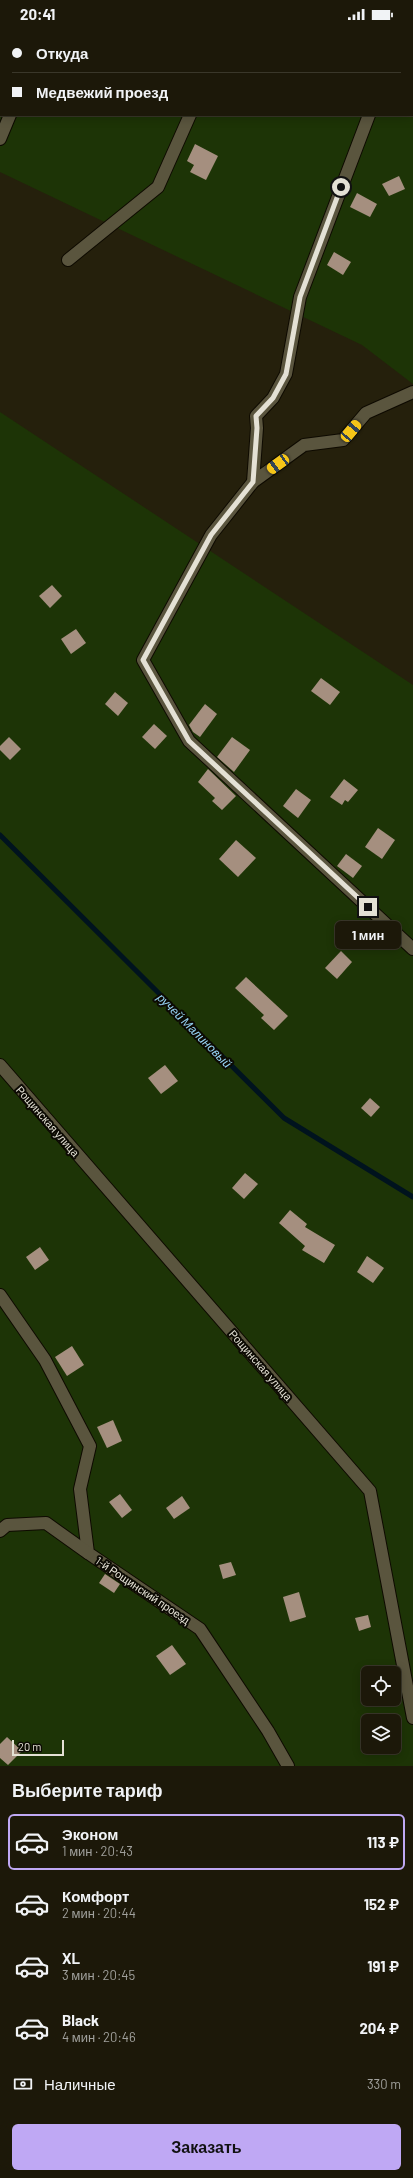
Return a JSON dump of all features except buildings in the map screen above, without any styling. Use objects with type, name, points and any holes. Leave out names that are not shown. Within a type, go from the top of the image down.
[{"type":"lane","points":[[0,139],[10,116]]},
{"type":"lane","points":[[68,260],[158,187],[190,116]]},
{"type":"lane","points":[[253,482],[257,428],[256,416],[273,398],[286,374],[300,297],[369,116]]},
{"type":"lane","points":[[413,392],[366,413],[343,440],[304,445],[253,482],[211,535],[143,660],[189,741],[413,949]]},
{"type":"lane","name":"Рощинская улица","points":[[0,1065],[370,1490],[413,1718]]},
{"type":"lane","name":"1-й Рощинский проезд","points":[[0,1295],[45,1360],[90,1446],[80,1490],[88,1553],[200,1629],[268,1731],[288,1766]]},
{"type":"lane","points":[[0,1531],[8,1525],[46,1523],[88,1553]]},
{"type":"green space","points":[[0,116],[413,116],[413,384],[362,345],[0,172]]},
{"type":"green space","points":[[0,412],[413,685],[413,1766],[0,1766]]},
{"type":"waterway","name":"ручей Малиновый","points":[[0,835],[284,1118],[413,1197]]},
{"type":"route","points":[[341,187],[300,297],[286,374],[273,398],[256,416],[257,428],[253,482],[211,535],[143,660],[189,741],[368,907]]}]
